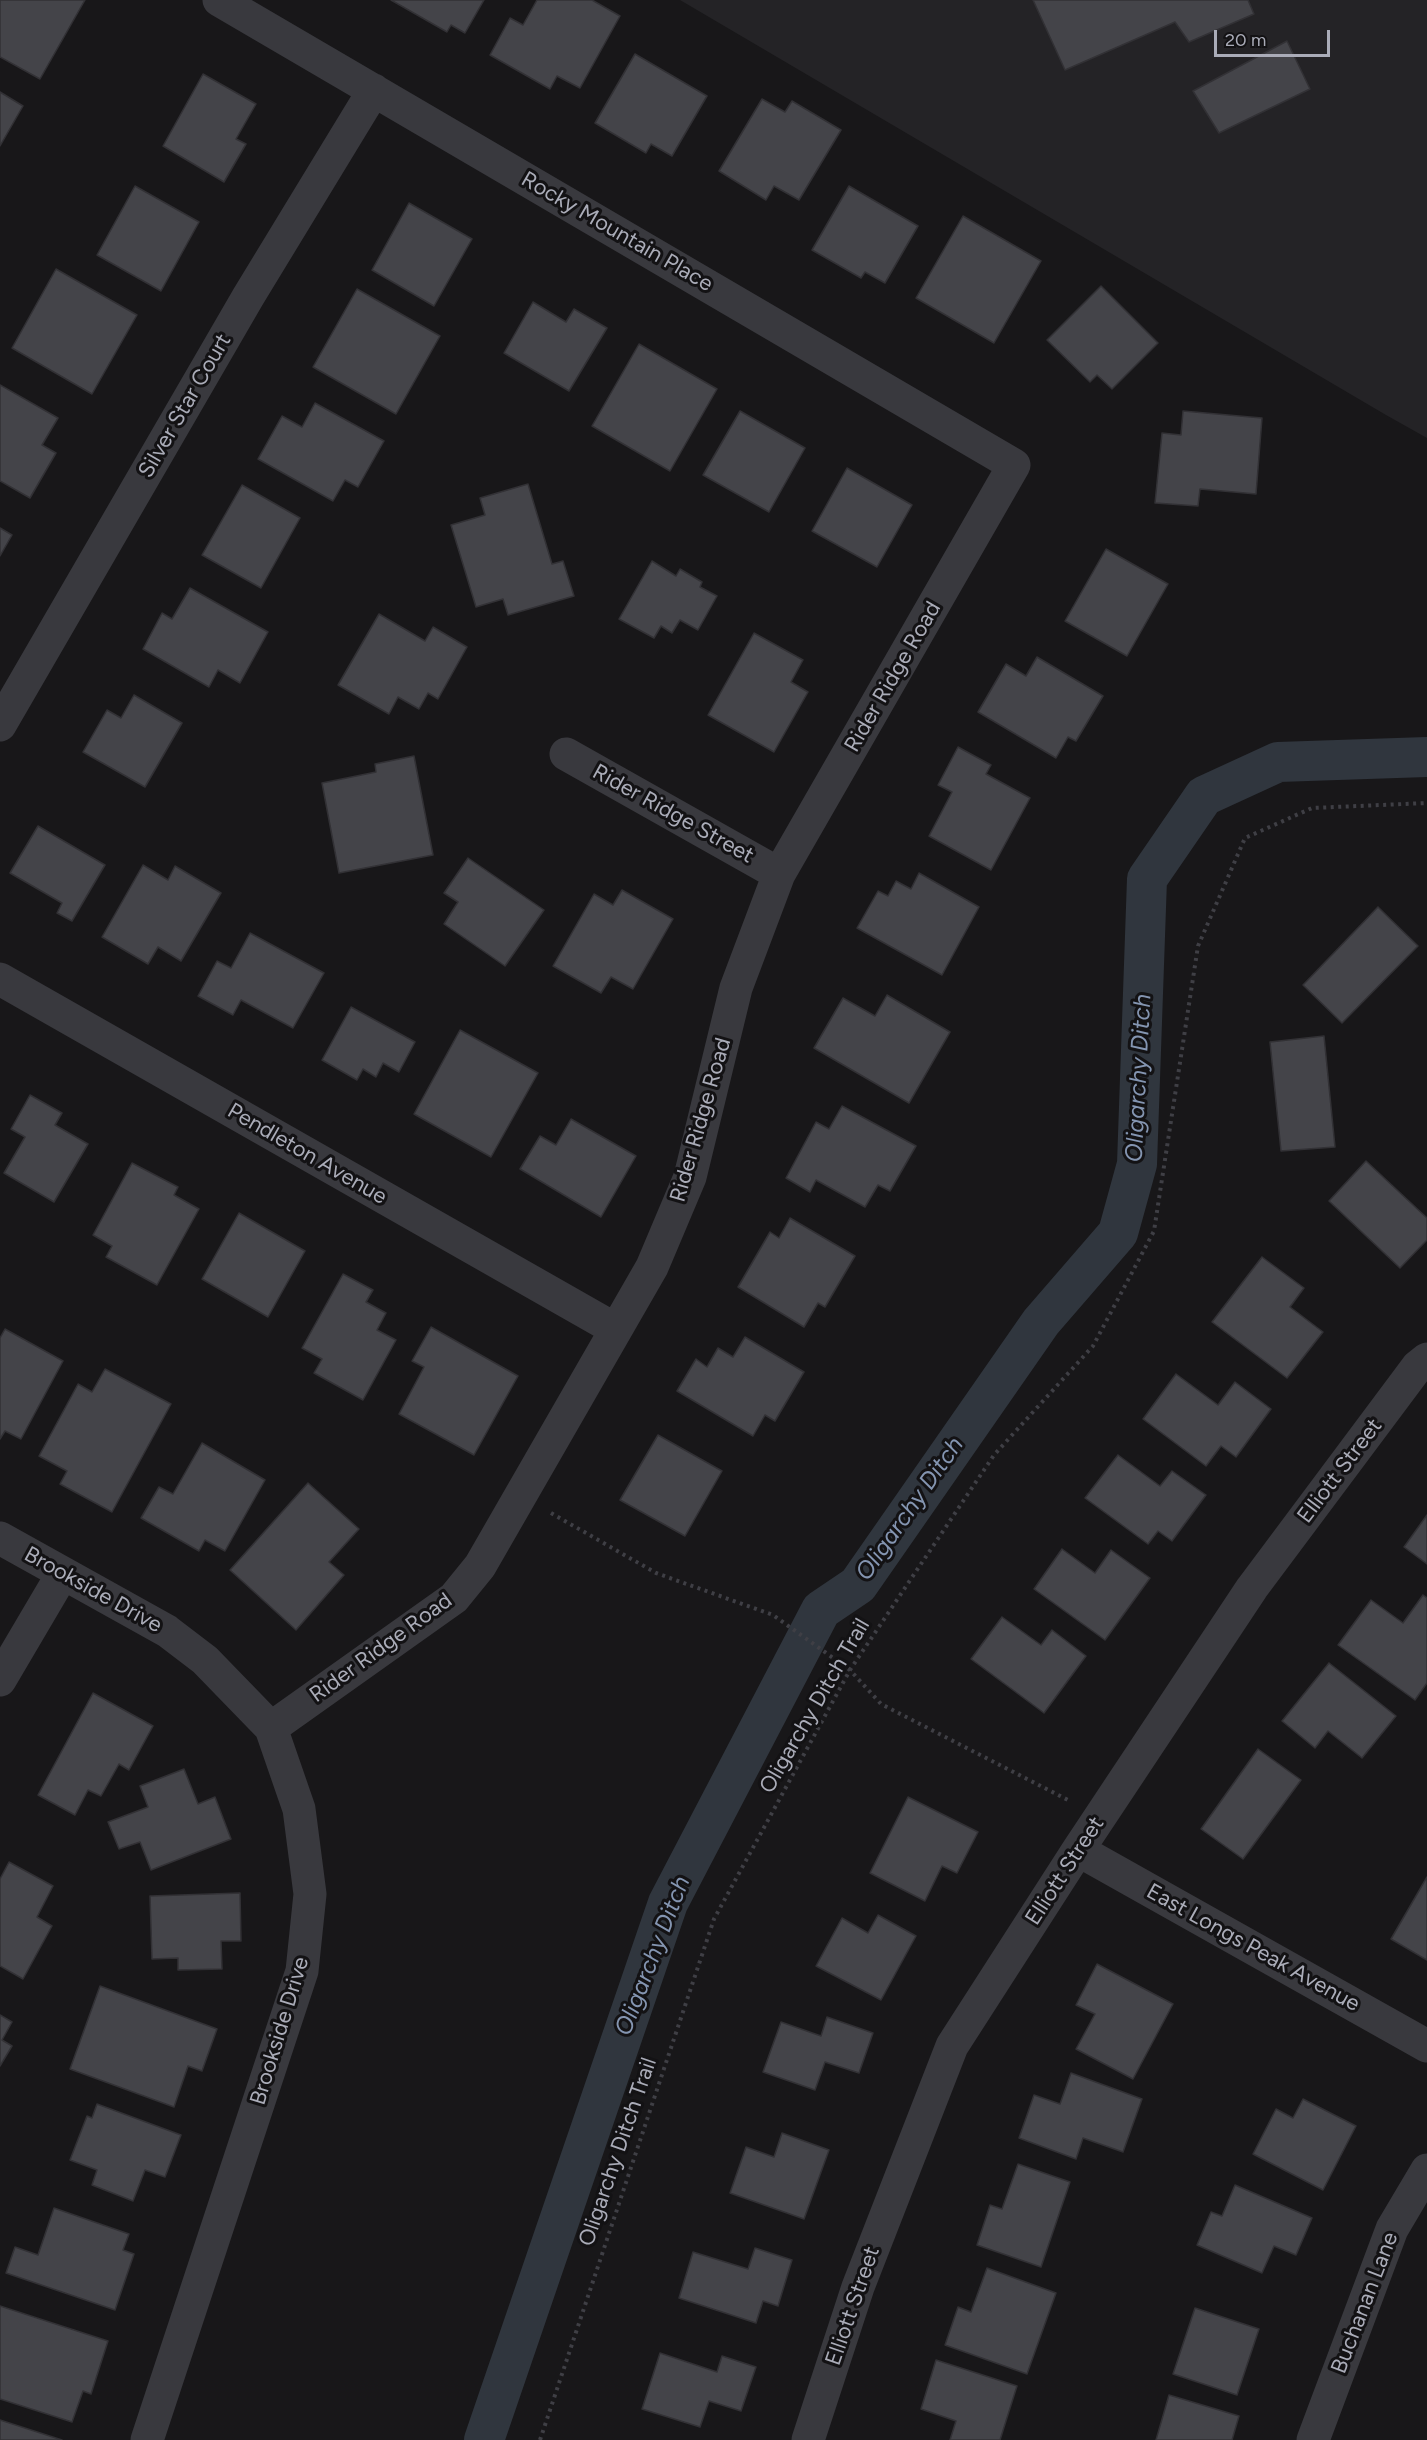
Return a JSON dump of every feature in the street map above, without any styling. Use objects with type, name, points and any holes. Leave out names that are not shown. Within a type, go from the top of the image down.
[{"type":"street","name":"Rocky Mountain Place","points":[[219,0],[1014,465]]},
{"type":"street","name":"Silver Star Court","points":[[0,725],[248,297],[374,90]]},
{"type":"street","name":"Rider Ridge Road","points":[[271,1728],[454,1598],[480,1566],[652,1267],[690,1178],[736,988],[779,873],[1014,465]]},
{"type":"street","name":"Rider Ridge Street","points":[[566,754],[779,873]]},
{"type":"street","name":"Pendleton Avenue","points":[[0,979],[615,1329]]},
{"type":"street","name":"Elliott Street","points":[[808,2440],[858,2287],[952,2046],[1078,1850],[1252,1588],[1417,1367],[1427,1359]]},
{"type":"street","name":"Brookside Drive","points":[[0,1538],[167,1631],[205,1660],[271,1728],[299,1809],[310,1894],[302,1971],[147,2440]]},
{"type":"street","points":[[0,1680],[63,1573]]},
{"type":"street","name":"East Longs Peak Avenue","points":[[1078,1850],[1427,2046]]},
{"type":"street","name":"Buchanan Lane","points":[[1313,2440],[1392,2229],[1427,2170]]},
{"type":"path","name":"Oligarchy Ditch Trail","points":[[540,2440],[714,1918],[850,1670],[994,1455],[1093,1346],[1155,1231],[1198,946],[1245,838],[1312,808],[1427,802]]},
{"type":"path","points":[[520,1496],[656,1573],[773,1616],[850,1670],[881,1704],[1101,1816]]},
{"type":"shaded area","points":[[680,0],[1427,0],[1427,438],[1386,415]]},
{"type":"building","points":[[0,0],[85,0],[40,79],[0,57]]},
{"type":"building","points":[[391,0],[484,0],[465,33],[451,25],[447,32]]},
{"type":"building","points":[[537,0],[592,0],[620,16],[580,88],[557,76],[550,89],[490,55],[510,18],[523,25]]},
{"type":"building","points":[[1033,0],[1248,0],[1254,14],[1189,42],[1175,22],[1065,70]]},
{"type":"building","points":[[1287,41],[1310,89],[1219,133],[1193,91]]},
{"type":"building","points":[[635,54],[707,96],[672,156],[651,144],[646,153],[595,123]]},
{"type":"building","points":[[203,74],[256,104],[236,139],[246,144],[224,182],[163,146]]},
{"type":"building","points":[[0,92],[23,106],[0,146]]},
{"type":"building","points":[[762,99],[785,112],[792,101],[841,130],[799,200],[774,186],[766,200],[719,171]]},
{"type":"building","points":[[135,186],[199,222],[161,291],[97,255]]},
{"type":"building","points":[[849,186],[918,226],[885,283],[865,272],[861,278],[812,250]]},
{"type":"building","points":[[409,203],[472,239],[434,306],[372,270]]},
{"type":"building","points":[[963,216],[1041,261],[994,343],[916,298]]},
{"type":"building","points":[[56,269],[137,315],[92,394],[12,348]]},
{"type":"building","points":[[1101,286],[1158,343],[1112,389],[1097,375],[1090,382],[1047,340]]},
{"type":"building","points":[[357,289],[440,336],[396,414],[313,367]]},
{"type":"building","points":[[533,302],[566,322],[574,309],[607,328],[569,391],[504,353]]},
{"type":"building","points":[[639,344],[717,389],[670,471],[592,426]]},
{"type":"building","points":[[0,385],[58,418],[42,445],[56,453],[30,498],[0,481]]},
{"type":"building","points":[[315,403],[384,441],[358,487],[345,480],[333,501],[258,459],[282,416],[302,427]]},
{"type":"building","points":[[740,411],[805,448],[769,512],[703,475]]},
{"type":"building","points":[[1183,411],[1262,418],[1256,494],[1200,489],[1198,506],[1155,503],[1162,433],[1181,435]]},
{"type":"building","points":[[847,468],[912,505],[877,567],[812,531]]},
{"type":"building","points":[[528,484],[552,564],[563,561],[574,596],[508,615],[503,599],[476,607],[451,525],[485,515],[480,498]]},
{"type":"building","points":[[242,485],[300,518],[261,588],[202,555]]},
{"type":"building","points":[[0,528],[12,535],[0,556]]},
{"type":"building","points":[[1106,549],[1168,584],[1127,656],[1065,621]]},
{"type":"building","points":[[652,561],[676,576],[680,569],[702,582],[700,587],[717,596],[698,630],[680,620],[672,633],[661,626],[654,638],[619,619]]},
{"type":"building","points":[[190,588],[268,632],[240,683],[218,670],[209,687],[143,649],[162,613],[172,619]]},
{"type":"building","points":[[379,614],[425,641],[433,627],[467,647],[438,699],[428,693],[419,709],[398,697],[389,714],[338,685]]},
{"type":"building","points":[[754,633],[803,660],[791,682],[808,692],[774,752],[708,715]]},
{"type":"building","points":[[1037,657],[1103,696],[1076,741],[1068,737],[1056,758],[978,712],[1006,664],[1026,676]]},
{"type":"building","points":[[134,695],[182,723],[145,787],[83,752],[107,710],[121,718]]},
{"type":"building","points":[[958,747],[991,765],[986,774],[1030,798],[991,870],[929,836],[952,792],[938,785]]},
{"type":"building","points":[[414,756],[433,855],[339,873],[322,783],[376,772],[375,764]]},
{"type":"building","points":[[38,826],[105,865],[72,921],[57,913],[62,903],[10,873]]},
{"type":"building","points":[[468,858],[544,910],[505,966],[444,924],[458,902],[444,893]]},
{"type":"building","points":[[143,865],[168,880],[175,866],[221,893],[181,961],[158,947],[148,964],[102,937]]},
{"type":"building","points":[[919,873],[979,907],[942,975],[857,928],[878,891],[888,896],[896,881],[911,889]]},
{"type":"building","points":[[622,890],[673,919],[633,989],[611,977],[601,993],[553,966],[594,894],[613,905]]},
{"type":"building","points":[[1378,907],[1418,946],[1342,1023],[1303,985]]},
{"type":"building","points":[[250,933],[324,973],[293,1028],[241,1000],[233,1015],[198,996],[217,961],[231,968]]},
{"type":"building","points":[[887,995],[950,1032],[909,1103],[814,1048],[843,998],[875,1016]]},
{"type":"building","points":[[351,1007],[415,1042],[399,1072],[383,1063],[376,1077],[363,1069],[357,1080],[322,1060]]},
{"type":"building","points":[[460,1030],[538,1073],[491,1157],[414,1114]]},
{"type":"building","points":[[1324,1036],[1335,1147],[1281,1151],[1270,1042]]},
{"type":"building","points":[[30,1095],[62,1113],[55,1125],[88,1144],[54,1202],[4,1173],[25,1137],[11,1129]]},
{"type":"building","points":[[842,1106],[916,1146],[890,1191],[878,1185],[865,1207],[816,1180],[810,1192],[786,1178],[816,1122],[829,1129]]},
{"type":"building","points":[[571,1119],[636,1156],[601,1217],[520,1169],[540,1136],[556,1145]]},
{"type":"building","points":[[1366,1161],[1427,1218],[1427,1240],[1400,1268],[1329,1201]]},
{"type":"building","points":[[132,1163],[178,1187],[174,1195],[199,1209],[157,1285],[106,1257],[112,1246],[93,1235]]},
{"type":"building","points":[[239,1213],[305,1251],[268,1317],[202,1279]]},
{"type":"building","points":[[790,1218],[855,1256],[825,1307],[818,1303],[804,1327],[738,1287],[770,1232],[779,1238]]},
{"type":"building","points":[[1262,1257],[1304,1288],[1290,1307],[1323,1332],[1287,1378],[1212,1322]]},
{"type":"building","points":[[343,1274],[373,1290],[366,1302],[386,1313],[377,1330],[396,1340],[363,1400],[314,1373],[322,1359],[302,1348]]},
{"type":"building","points":[[431,1327],[518,1376],[474,1455],[399,1414],[424,1367],[412,1361]]},
{"type":"building","points":[[5,1329],[63,1361],[21,1439],[5,1431],[0,1439],[0,1338]]},
{"type":"building","points":[[745,1337],[804,1372],[775,1421],[765,1415],[753,1436],[677,1391],[696,1359],[707,1367],[718,1348],[733,1357]]},
{"type":"building","points":[[105,1369],[171,1404],[112,1512],[60,1484],[67,1471],[39,1456],[78,1384],[92,1392]]},
{"type":"building","points":[[1176,1374],[1218,1405],[1235,1382],[1271,1409],[1236,1457],[1221,1446],[1206,1466],[1143,1419]]},
{"type":"building","points":[[658,1435],[722,1471],[685,1536],[620,1500]]},
{"type":"building","points":[[202,1443],[265,1480],[225,1551],[205,1540],[199,1551],[141,1518],[159,1487],[173,1494]]},
{"type":"building","points":[[1118,1455],[1160,1486],[1172,1471],[1206,1495],[1172,1541],[1158,1531],[1148,1544],[1085,1498]]},
{"type":"building","points":[[308,1483],[359,1529],[329,1562],[344,1575],[296,1630],[230,1570]]},
{"type":"building","points":[[1427,1515],[1427,1564],[1404,1547]]},
{"type":"building","points":[[1062,1549],[1095,1573],[1111,1550],[1150,1578],[1105,1640],[1034,1589]]},
{"type":"building","points":[[1423,1595],[1427,1598],[1427,1683],[1415,1700],[1338,1645],[1371,1600],[1403,1623]]},
{"type":"building","points":[[1002,1617],[1041,1645],[1052,1630],[1086,1656],[1044,1713],[971,1659]]},
{"type":"building","points":[[1329,1663],[1396,1716],[1362,1758],[1328,1731],[1315,1748],[1282,1721]]},
{"type":"building","points":[[93,1693],[153,1726],[129,1770],[119,1764],[101,1796],[88,1790],[75,1815],[38,1795]]},
{"type":"building","points":[[1258,1749],[1301,1780],[1243,1859],[1201,1829]]},
{"type":"building","points":[[184,1769],[198,1804],[215,1797],[231,1839],[151,1870],[140,1842],[119,1849],[108,1822],[148,1807],[140,1786]]},
{"type":"building","points":[[908,1797],[978,1832],[957,1873],[942,1866],[925,1901],[870,1873]]},
{"type":"building","points":[[9,1862],[53,1886],[37,1917],[52,1926],[23,1979],[0,1966],[0,1879]]},
{"type":"building","points":[[1427,1877],[1427,1960],[1391,1939]]},
{"type":"building","points":[[240,1893],[241,1941],[221,1941],[222,1969],[178,1970],[178,1958],[152,1959],[150,1896]]},
{"type":"building","points":[[878,1915],[916,1936],[881,2000],[816,1966],[842,1918],[868,1933]]},
{"type":"building","points":[[1097,1964],[1173,2004],[1133,2079],[1076,2049],[1095,2014],[1076,2005]]},
{"type":"building","points":[[100,1986],[217,2029],[202,2071],[188,2066],[174,2107],[70,2069]]},
{"type":"building","points":[[0,2015],[12,2022],[2,2040],[12,2046],[0,2066]]},
{"type":"building","points":[[827,2017],[873,2033],[859,2073],[825,2062],[815,2090],[763,2072],[781,2022],[821,2036]]},
{"type":"building","points":[[1071,2073],[1142,2099],[1123,2152],[1083,2138],[1076,2159],[1019,2138],[1034,2095],[1060,2104]]},
{"type":"building","points":[[1303,2099],[1356,2126],[1323,2190],[1253,2154],[1276,2109],[1293,2118]]},
{"type":"building","points":[[97,2104],[181,2135],[165,2177],[145,2170],[133,2201],[92,2185],[97,2170],[70,2160],[87,2116],[92,2118]]},
{"type":"building","points":[[782,2133],[829,2150],[804,2219],[730,2193],[746,2147],[774,2157]]},
{"type":"building","points":[[1018,2164],[1070,2182],[1041,2267],[977,2245],[990,2205],[1002,2209]]},
{"type":"building","points":[[1235,2185],[1312,2218],[1296,2255],[1274,2246],[1262,2273],[1197,2245],[1211,2212],[1222,2216]]},
{"type":"building","points":[[54,2208],[129,2234],[123,2250],[134,2254],[115,2310],[6,2273],[15,2247],[38,2255]]},
{"type":"building","points":[[755,2248],[792,2260],[778,2306],[763,2301],[756,2323],[679,2298],[693,2252],[748,2269]]},
{"type":"building","points":[[987,2268],[1056,2293],[1027,2374],[945,2345],[958,2307],[971,2312]]},
{"type":"building","points":[[0,2306],[108,2341],[91,2394],[83,2391],[72,2422],[0,2399]]},
{"type":"building","points":[[1195,2308],[1259,2329],[1237,2395],[1173,2374]]},
{"type":"building","points":[[660,2353],[717,2372],[722,2356],[756,2367],[741,2411],[709,2401],[700,2427],[642,2409]]},
{"type":"building","points":[[936,2360],[1017,2386],[1000,2440],[950,2440],[956,2421],[921,2409]]},
{"type":"building","points":[[1169,2395],[1239,2416],[1232,2440],[1156,2440]]},
{"type":"building","points":[[0,2420],[62,2440],[0,2440]]},
{"type":"waterway","name":"Oligarchy Ditch","points":[[484,2440],[668,1903],[821,1610],[858,1585],[1041,1322],[1118,1233],[1137,1164],[1147,879],[1204,796],[1278,762],[1427,757]]}]
